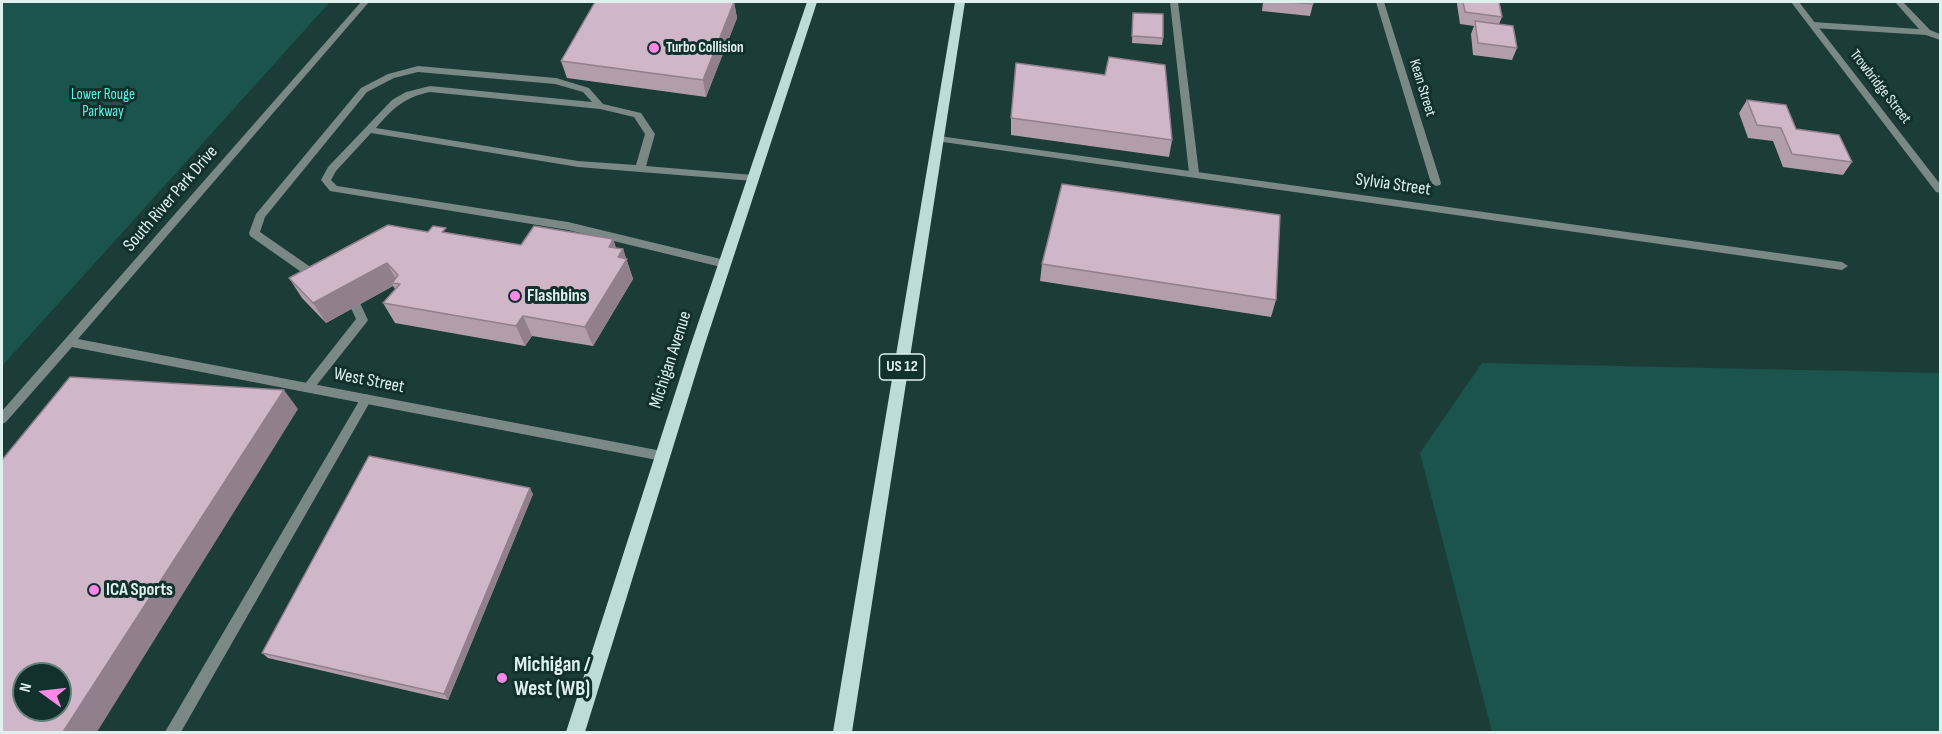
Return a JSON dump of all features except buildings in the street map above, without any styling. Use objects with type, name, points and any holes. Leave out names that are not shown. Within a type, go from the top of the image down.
[{"type":"main road","name":"Michigan Avenue","points":[[575,732],[724,264],[812,2]]},
{"type":"main road","name":"US 12","points":[[842,732],[960,2]]},
{"type":"street","name":"South River Park Drive","points":[[2,419],[365,2]]},
{"type":"street","points":[[1174,2],[1194,173]]},
{"type":"street","name":"Kean Street","points":[[1380,2],[1436,183]]},
{"type":"street","name":"Trowbridge Street","points":[[1795,2],[1941,190]]},
{"type":"street","points":[[1899,2],[1928,32]]},
{"type":"street","points":[[1813,25],[1928,32],[1941,37]]},
{"type":"street","points":[[326,284],[254,233],[260,216],[364,90],[391,76],[418,69],[556,81],[586,90],[600,106]]},
{"type":"street","points":[[640,169],[650,134],[638,115],[600,106],[430,89],[412,92],[395,100],[332,169],[326,180],[334,189],[568,226],[724,264]]},
{"type":"street","points":[[369,130],[578,164],[753,178]]},
{"type":"street","name":"Sylvia Street","points":[[939,139],[1194,173],[1842,266]]},
{"type":"street","points":[[308,388],[362,320],[357,306]]},
{"type":"street","name":"West Street","points":[[69,342],[662,456]]},
{"type":"street","points":[[173,732],[366,399]]},
{"type":"green space","name":"Lower Rouge Parkway","points":[[2,2],[330,2],[2,366]]},
{"type":"green space","points":[[1482,363],[1940,373],[1940,732],[1492,732],[1420,453]]},
{"type":"place","name":"Turbo Collision","points":[[654,48]]},
{"type":"place","name":"Flashbins","points":[[515,296]]},
{"type":"place","name":"ICA Sports","points":[[94,590]]},
{"type":"place","name":"Michigan / West (WB)","points":[[502,678]]}]
